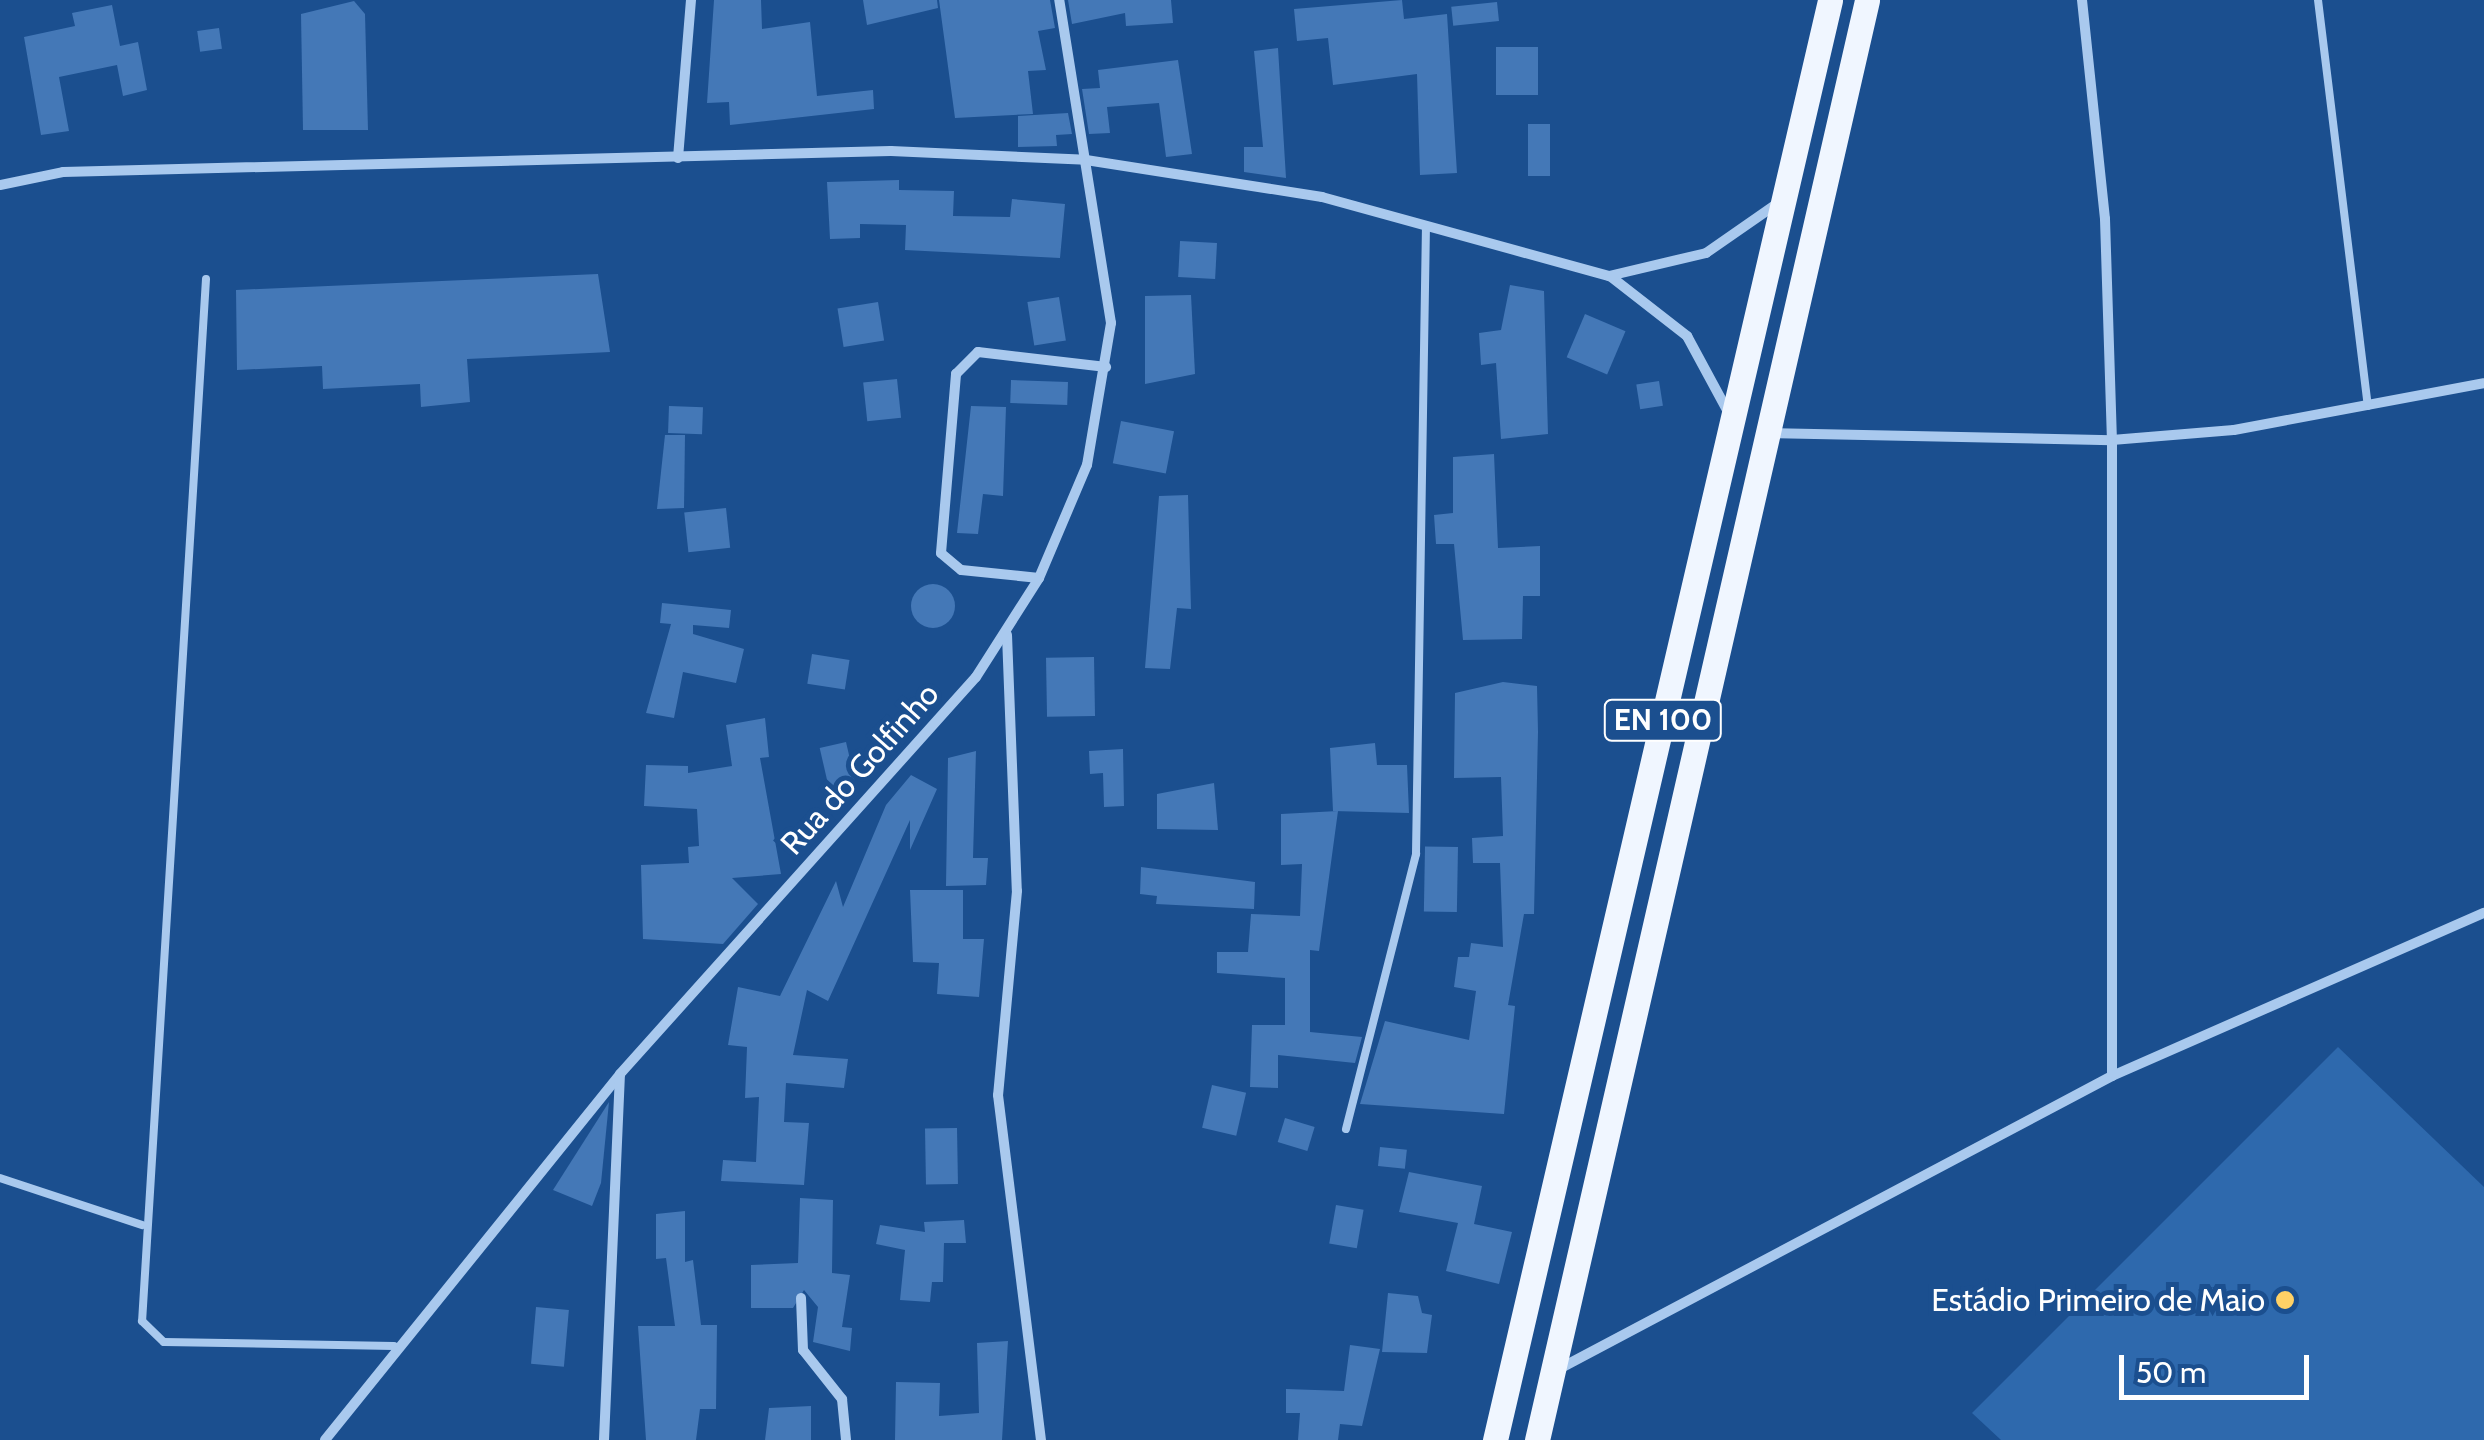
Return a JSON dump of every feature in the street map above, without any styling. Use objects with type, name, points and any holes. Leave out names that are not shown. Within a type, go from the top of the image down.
[{"type":"main road","name":"EN 100","points":[[1494,1440],[1830,0]]},
{"type":"main road","name":"EN 100","points":[[1537,1440],[1867,0]]},
{"type":"street","points":[[678,158],[691,0]]},
{"type":"street","name":"Rua do Golfinho","points":[[325,1440],[394,1346],[620,1074],[1007,635],[1039,578],[1087,466],[1106,368],[1106,252],[1059,0]]},
{"type":"street","points":[[2082,0],[2105,220],[2112,440],[2112,1076]]},
{"type":"street","points":[[0,184],[63,172],[891,151],[1086,160],[1240,179],[1609,276],[1687,336],[1711,370],[1731,430]]},
{"type":"street","points":[[1609,276],[1706,252],[1784,192]]},
{"type":"street","points":[[1039,578],[960,570],[941,553],[956,374],[978,352],[1106,368]]},
{"type":"street","points":[[1767,433],[2112,440],[2368,406],[2484,383]]},
{"type":"street","points":[[1007,635],[1017,890],[998,1095],[1041,1440]]},
{"type":"street","points":[[1552,1372],[2112,1076],[2484,913]]},
{"type":"street","points":[[604,1440],[620,1074]]},
{"type":"street","points":[[801,1298],[804,1350],[842,1399],[846,1440]]},
{"type":"lane","points":[[2318,0],[2368,406]]},
{"type":"lane","points":[[1346,1129],[1416,854],[1426,226]]},
{"type":"lane","points":[[206,279],[142,1225],[142,1321],[164,1342],[394,1346]]},
{"type":"lane","points":[[0,1178],[142,1225]]},
{"type":"shaded area","name":"Estádio Primeiro de Maio","points":[[2338,1047],[2484,1187],[2484,1440],[2001,1440],[1972,1413]]},
{"type":"building","points":[[714,0],[761,0],[762,29],[810,22],[817,96],[873,90],[874,109],[730,125],[729,102],[707,103]]},
{"type":"building","points":[[863,0],[937,0],[938,8],[867,25]]},
{"type":"building","points":[[939,0],[1050,0],[1055,28],[1038,31],[1046,70],[1028,71],[1033,114],[955,118]]},
{"type":"building","points":[[1068,0],[1171,0],[1173,23],[1126,26],[1125,13],[1072,24]]},
{"type":"building","points":[[1402,0],[1404,19],[1447,14],[1457,173],[1420,175],[1417,74],[1333,85],[1328,38],[1297,41],[1294,9]]},
{"type":"building","points":[[354,1],[365,14],[368,130],[303,130],[301,14]]},
{"type":"building","points":[[1497,2],[1499,21],[1453,26],[1451,7]]},
{"type":"building","points":[[112,5],[120,46],[138,42],[147,90],[123,96],[117,65],[59,77],[69,131],[41,135],[24,37],[75,26],[72,13]]},
{"type":"building","points":[[219,28],[222,49],[200,52],[197,31]]},
{"type":"building","points":[[1496,47],[1538,47],[1538,95],[1496,95]]},
{"type":"building","points":[[1278,48],[1286,178],[1244,172],[1244,147],[1263,147],[1254,51]]},
{"type":"building","points":[[1178,60],[1192,154],[1166,157],[1159,103],[1107,107],[1110,133],[1089,134],[1082,89],[1100,88],[1098,70]]},
{"type":"building","points":[[1068,113],[1072,134],[1056,135],[1057,146],[1018,147],[1018,116]]},
{"type":"building","points":[[1528,124],[1550,124],[1550,176],[1528,176]]},
{"type":"building","points":[[899,180],[899,190],[954,191],[953,216],[1010,217],[1012,199],[1065,204],[1060,258],[905,250],[906,225],[860,224],[860,238],[830,239],[827,182]]},
{"type":"building","points":[[1180,241],[1217,243],[1215,279],[1178,277]]},
{"type":"building","points":[[598,274],[610,352],[467,359],[470,402],[421,407],[420,384],[323,389],[322,366],[237,370],[236,290]]},
{"type":"building","points":[[1510,285],[1544,291],[1548,434],[1501,439],[1496,363],[1481,365],[1479,333],[1501,330]]},
{"type":"building","points":[[1191,295],[1195,374],[1145,384],[1145,296]]},
{"type":"building","points":[[1059,297],[1066,340],[1034,345],[1027,302]]},
{"type":"building","points":[[878,302],[884,341],[844,347],[838,308]]},
{"type":"building","points":[[1585,314],[1626,331],[1607,374],[1567,357]]},
{"type":"building","points":[[897,379],[901,418],[867,421],[863,383]]},
{"type":"building","points":[[1011,380],[1068,382],[1067,405],[1010,403]]},
{"type":"building","points":[[1659,381],[1663,406],[1640,409],[1636,385]]},
{"type":"building","points":[[669,406],[703,407],[702,434],[668,433]]},
{"type":"building","points":[[971,406],[1006,407],[1003,496],[983,494],[978,534],[957,533]]},
{"type":"building","points":[[1121,421],[1174,431],[1166,474],[1113,463]]},
{"type":"building","points":[[665,435],[685,435],[684,508],[657,509]]},
{"type":"building","points":[[1494,454],[1498,548],[1540,546],[1540,596],[1523,596],[1522,639],[1463,640],[1454,544],[1436,544],[1434,515],[1453,513],[1453,457]]},
{"type":"building","points":[[1188,495],[1191,609],[1177,608],[1170,669],[1145,668],[1159,496]]},
{"type":"building","points":[[726,508],[730,548],[688,552],[684,512]]},
{"type":"building","points":[[933,584],[949,590],[955,606],[949,622],[933,628],[917,622],[911,606],[917,590]]},
{"type":"building","points":[[662,603],[731,610],[729,628],[693,625],[693,634],[744,649],[736,683],[683,672],[674,718],[646,713],[671,624],[660,623]]},
{"type":"building","points":[[812,654],[850,660],[845,690],[807,684]]},
{"type":"building","points":[[1094,657],[1095,716],[1047,717],[1046,658]]},
{"type":"building","points":[[1503,682],[1537,686],[1538,732],[1534,914],[1524,914],[1508,1005],[1515,1006],[1504,1114],[1360,1104],[1385,1021],[1469,1040],[1476,991],[1454,987],[1458,957],[1469,957],[1471,943],[1503,947],[1500,863],[1473,863],[1472,838],[1503,836],[1501,777],[1454,778],[1455,693]]},
{"type":"building","points":[[765,718],[769,757],[760,758],[781,874],[732,878],[758,904],[723,944],[643,939],[641,865],[689,863],[688,847],[699,846],[697,809],[644,806],[646,765],[688,766],[688,773],[732,766],[726,725]]},
{"type":"building","points":[[846,742],[858,795],[832,801],[820,748]]},
{"type":"building","points":[[1375,743],[1377,765],[1407,765],[1409,813],[1333,811],[1330,748]]},
{"type":"building","points":[[1123,749],[1124,806],[1104,807],[1103,773],[1090,774],[1089,751]]},
{"type":"building","points":[[976,751],[973,858],[988,858],[986,885],[946,886],[948,758]]},
{"type":"building","points":[[911,775],[937,789],[910,850],[910,820],[828,1001],[807,990],[793,1055],[848,1059],[844,1088],[786,1083],[784,1122],[809,1123],[804,1185],[721,1181],[723,1160],[756,1162],[759,1097],[745,1098],[747,1047],[728,1045],[738,987],[780,996],[836,881],[843,907],[886,805]]},
{"type":"building","points":[[1214,783],[1218,830],[1157,829],[1157,794]]},
{"type":"building","points":[[1338,811],[1319,951],[1310,950],[1310,1032],[1362,1037],[1355,1063],[1278,1055],[1278,1088],[1250,1087],[1252,1025],[1285,1025],[1285,978],[1217,973],[1217,952],[1248,952],[1251,914],[1300,916],[1302,864],[1281,865],[1281,814]]},
{"type":"building","points":[[1425,846],[1458,847],[1457,912],[1424,911]]},
{"type":"building","points":[[1141,867],[1255,882],[1254,909],[1156,904],[1157,896],[1140,894]]},
{"type":"building","points":[[910,890],[963,890],[963,939],[984,939],[979,997],[937,994],[939,963],[913,962]]},
{"type":"building","points":[[1212,1085],[1246,1093],[1236,1136],[1202,1128]]},
{"type":"building","points":[[609,1102],[601,1183],[592,1206],[553,1190]]},
{"type":"building","points":[[1285,1118],[1315,1127],[1307,1151],[1278,1142]]},
{"type":"building","points":[[957,1128],[958,1184],[926,1185],[925,1129]]},
{"type":"building","points":[[1380,1147],[1407,1150],[1405,1169],[1378,1166]]},
{"type":"building","points":[[1409,1172],[1482,1186],[1474,1224],[1512,1232],[1499,1284],[1446,1271],[1458,1223],[1399,1212]]},
{"type":"building","points":[[800,1198],[833,1200],[832,1273],[850,1275],[842,1327],[852,1328],[850,1351],[813,1342],[818,1307],[804,1290],[793,1308],[751,1308],[751,1265],[798,1263]]},
{"type":"building","points":[[1336,1205],[1364,1210],[1357,1248],[1329,1243]]},
{"type":"building","points":[[685,1211],[685,1262],[693,1260],[701,1325],[717,1325],[716,1409],[700,1409],[696,1440],[646,1440],[638,1326],[675,1326],[666,1258],[656,1259],[656,1214]]},
{"type":"building","points":[[964,1220],[966,1243],[944,1243],[943,1282],[932,1282],[930,1302],[900,1300],[905,1250],[876,1244],[880,1225],[925,1232],[924,1222]]},
{"type":"building","points":[[1388,1293],[1418,1296],[1422,1313],[1432,1315],[1427,1353],[1382,1352]]},
{"type":"building","points":[[536,1307],[569,1310],[564,1367],[531,1364]]},
{"type":"building","points":[[1008,1341],[1002,1440],[895,1440],[896,1382],[940,1383],[939,1416],[979,1413],[977,1343]]},
{"type":"building","points":[[1350,1345],[1380,1349],[1362,1426],[1340,1424],[1338,1440],[1298,1440],[1300,1413],[1286,1413],[1286,1389],[1344,1391]]},
{"type":"building","points":[[811,1406],[811,1440],[765,1440],[769,1408]]},
{"type":"place","name":"Estádio Primeiro de Maio","points":[[2285,1300]]}]
